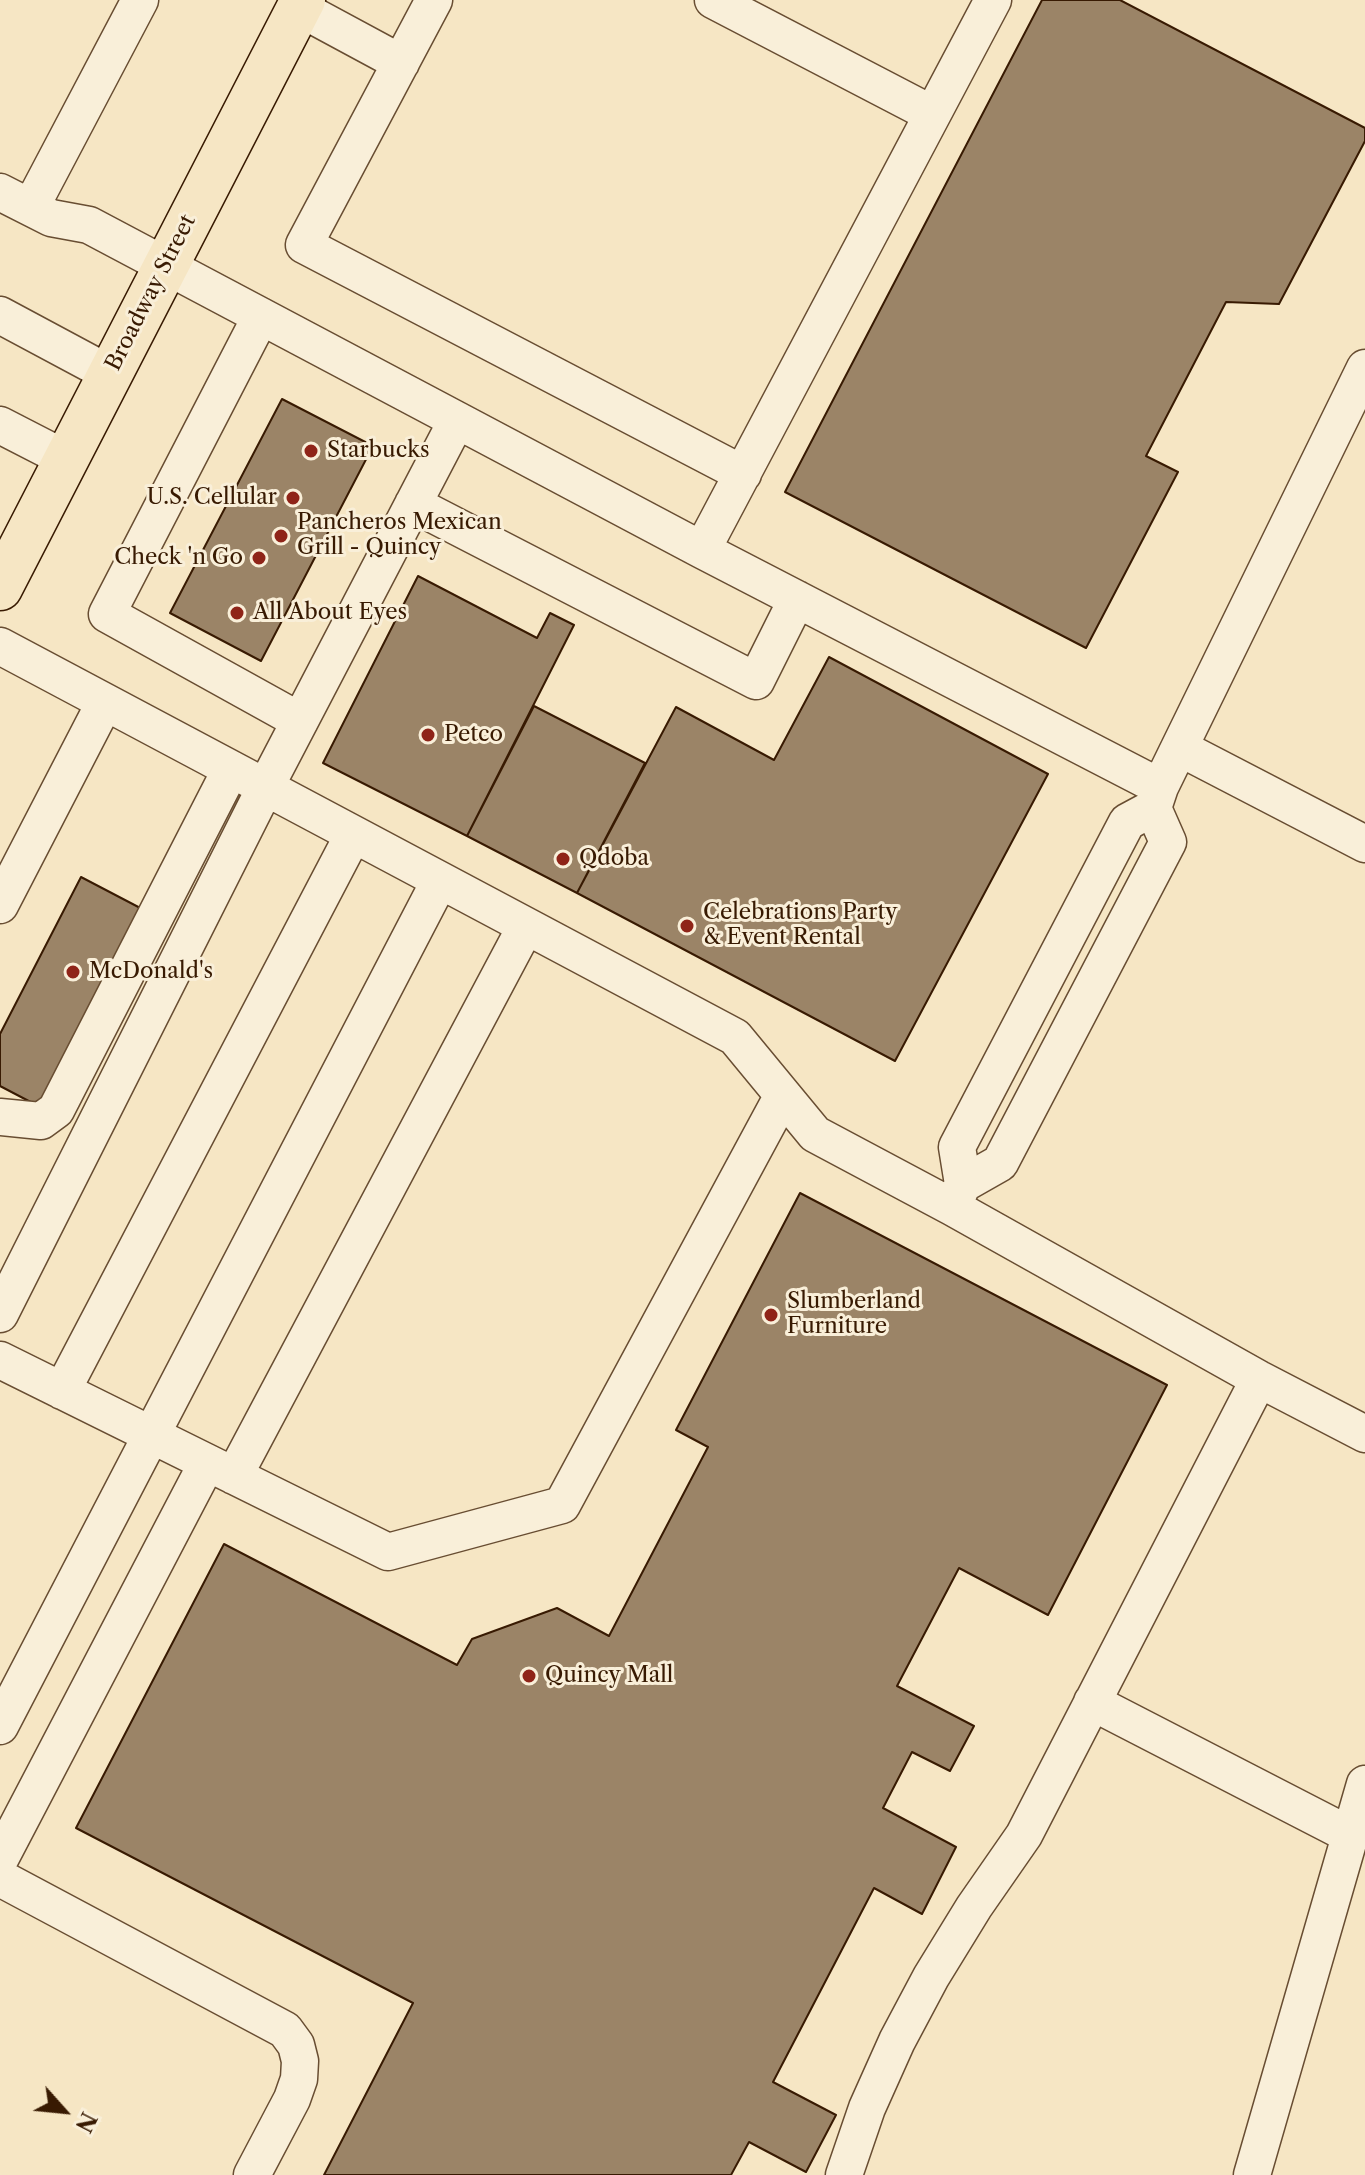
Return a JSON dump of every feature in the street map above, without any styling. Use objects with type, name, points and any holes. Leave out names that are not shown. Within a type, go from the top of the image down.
[{"type":"main road","name":"Broadway Street","points":[[0,588],[301,4]]},
{"type":"lane","points":[[140,0],[15,200],[51,218],[89,225],[797,599],[1156,797]]},
{"type":"lane","points":[[434,0],[304,245],[743,474]]},
{"type":"lane","points":[[713,0],[932,114]]},
{"type":"lane","points":[[702,550],[993,0]]},
{"type":"lane","points":[[301,4],[401,63]]},
{"type":"lane","points":[[0,315],[110,374]]},
{"type":"lane","points":[[261,316],[107,614],[300,721]]},
{"type":"lane","points":[[957,1195],[1000,1163],[1168,842],[1156,797],[1365,368]]},
{"type":"lane","points":[[0,1314],[265,788],[457,420]]},
{"type":"lane","points":[[0,425],[66,459]]},
{"type":"lane","points":[[413,504],[756,681],[797,599]]},
{"type":"lane","points":[[0,646],[735,1037],[815,1134],[957,1195],[1259,1379],[1365,1434]]},
{"type":"lane","points":[[0,905],[105,702]]},
{"type":"lane","points":[[1180,748],[1365,844]]},
{"type":"lane","points":[[0,1117],[41,1121],[56,1110],[231,769]]},
{"type":"lane","points":[[62,1391],[353,835]]},
{"type":"lane","points":[[0,1726],[440,880]]},
{"type":"lane","points":[[0,1859],[526,926]]},
{"type":"lane","points":[[0,1360],[388,1552],[562,1505],[783,1095]]},
{"type":"lane","points":[[844,2175],[867,2108],[897,2041],[931,1977],[974,1907],[1024,1835],[1259,1379]]},
{"type":"lane","points":[[1092,1702],[1350,1835]]},
{"type":"lane","points":[[1252,2175],[1365,1784]]},
{"type":"lane","points":[[0,1878],[285,2030],[296,2045],[300,2061],[299,2079],[292,2099],[252,2175]]},
{"type":"building","points":[[1042,0],[1120,0],[1365,128],[1365,141],[1279,304],[1226,302],[1146,456],[1178,472],[1086,648],[785,492]]},
{"type":"building","points":[[282,399],[373,446],[261,661],[170,613]]},
{"type":"building","name":"Petco","points":[[418,576],[537,638],[550,613],[574,625],[467,836],[323,763]]},
{"type":"building","points":[[829,657],[1048,774],[895,1061],[577,893],[676,707],[774,760]]},
{"type":"building","points":[[534,706],[645,763],[577,893],[467,836]]},
{"type":"building","name":"McDonald's","points":[[81,877],[146,911],[44,1109],[0,1086],[0,1034]]},
{"type":"building","name":"Quincy Mall","points":[[800,1193],[1167,1385],[1048,1615],[959,1568],[897,1686],[974,1726],[950,1771],[912,1752],[883,1808],[956,1847],[922,1914],[874,1888],[773,2082],[836,2115],[806,2172],[749,2142],[731,2175],[324,2175],[413,2003],[76,1828],[224,1544],[457,1665],[472,1639],[557,1608],[609,1636],[708,1447],[676,1430]]},
{"type":"place","name":"Starbucks","points":[[311,451]]},
{"type":"place","name":"U.S. Cellular","points":[[293,498]]},
{"type":"place","name":"Pancheros Mexican Grill - Quincy","points":[[281,536]]},
{"type":"place","name":"Check 'n Go","points":[[259,558]]},
{"type":"place","name":"All About Eyes","points":[[237,613]]},
{"type":"place","name":"Petco","points":[[428,735]]},
{"type":"place","name":"Qdoba","points":[[563,859]]},
{"type":"place","name":"Celebrations Party & Event Rental","points":[[687,926]]},
{"type":"place","name":"McDonald's","points":[[73,972]]},
{"type":"place","name":"Slumberland Furniture","points":[[771,1315]]},
{"type":"place","name":"Quincy Mall","points":[[529,1676]]}]
